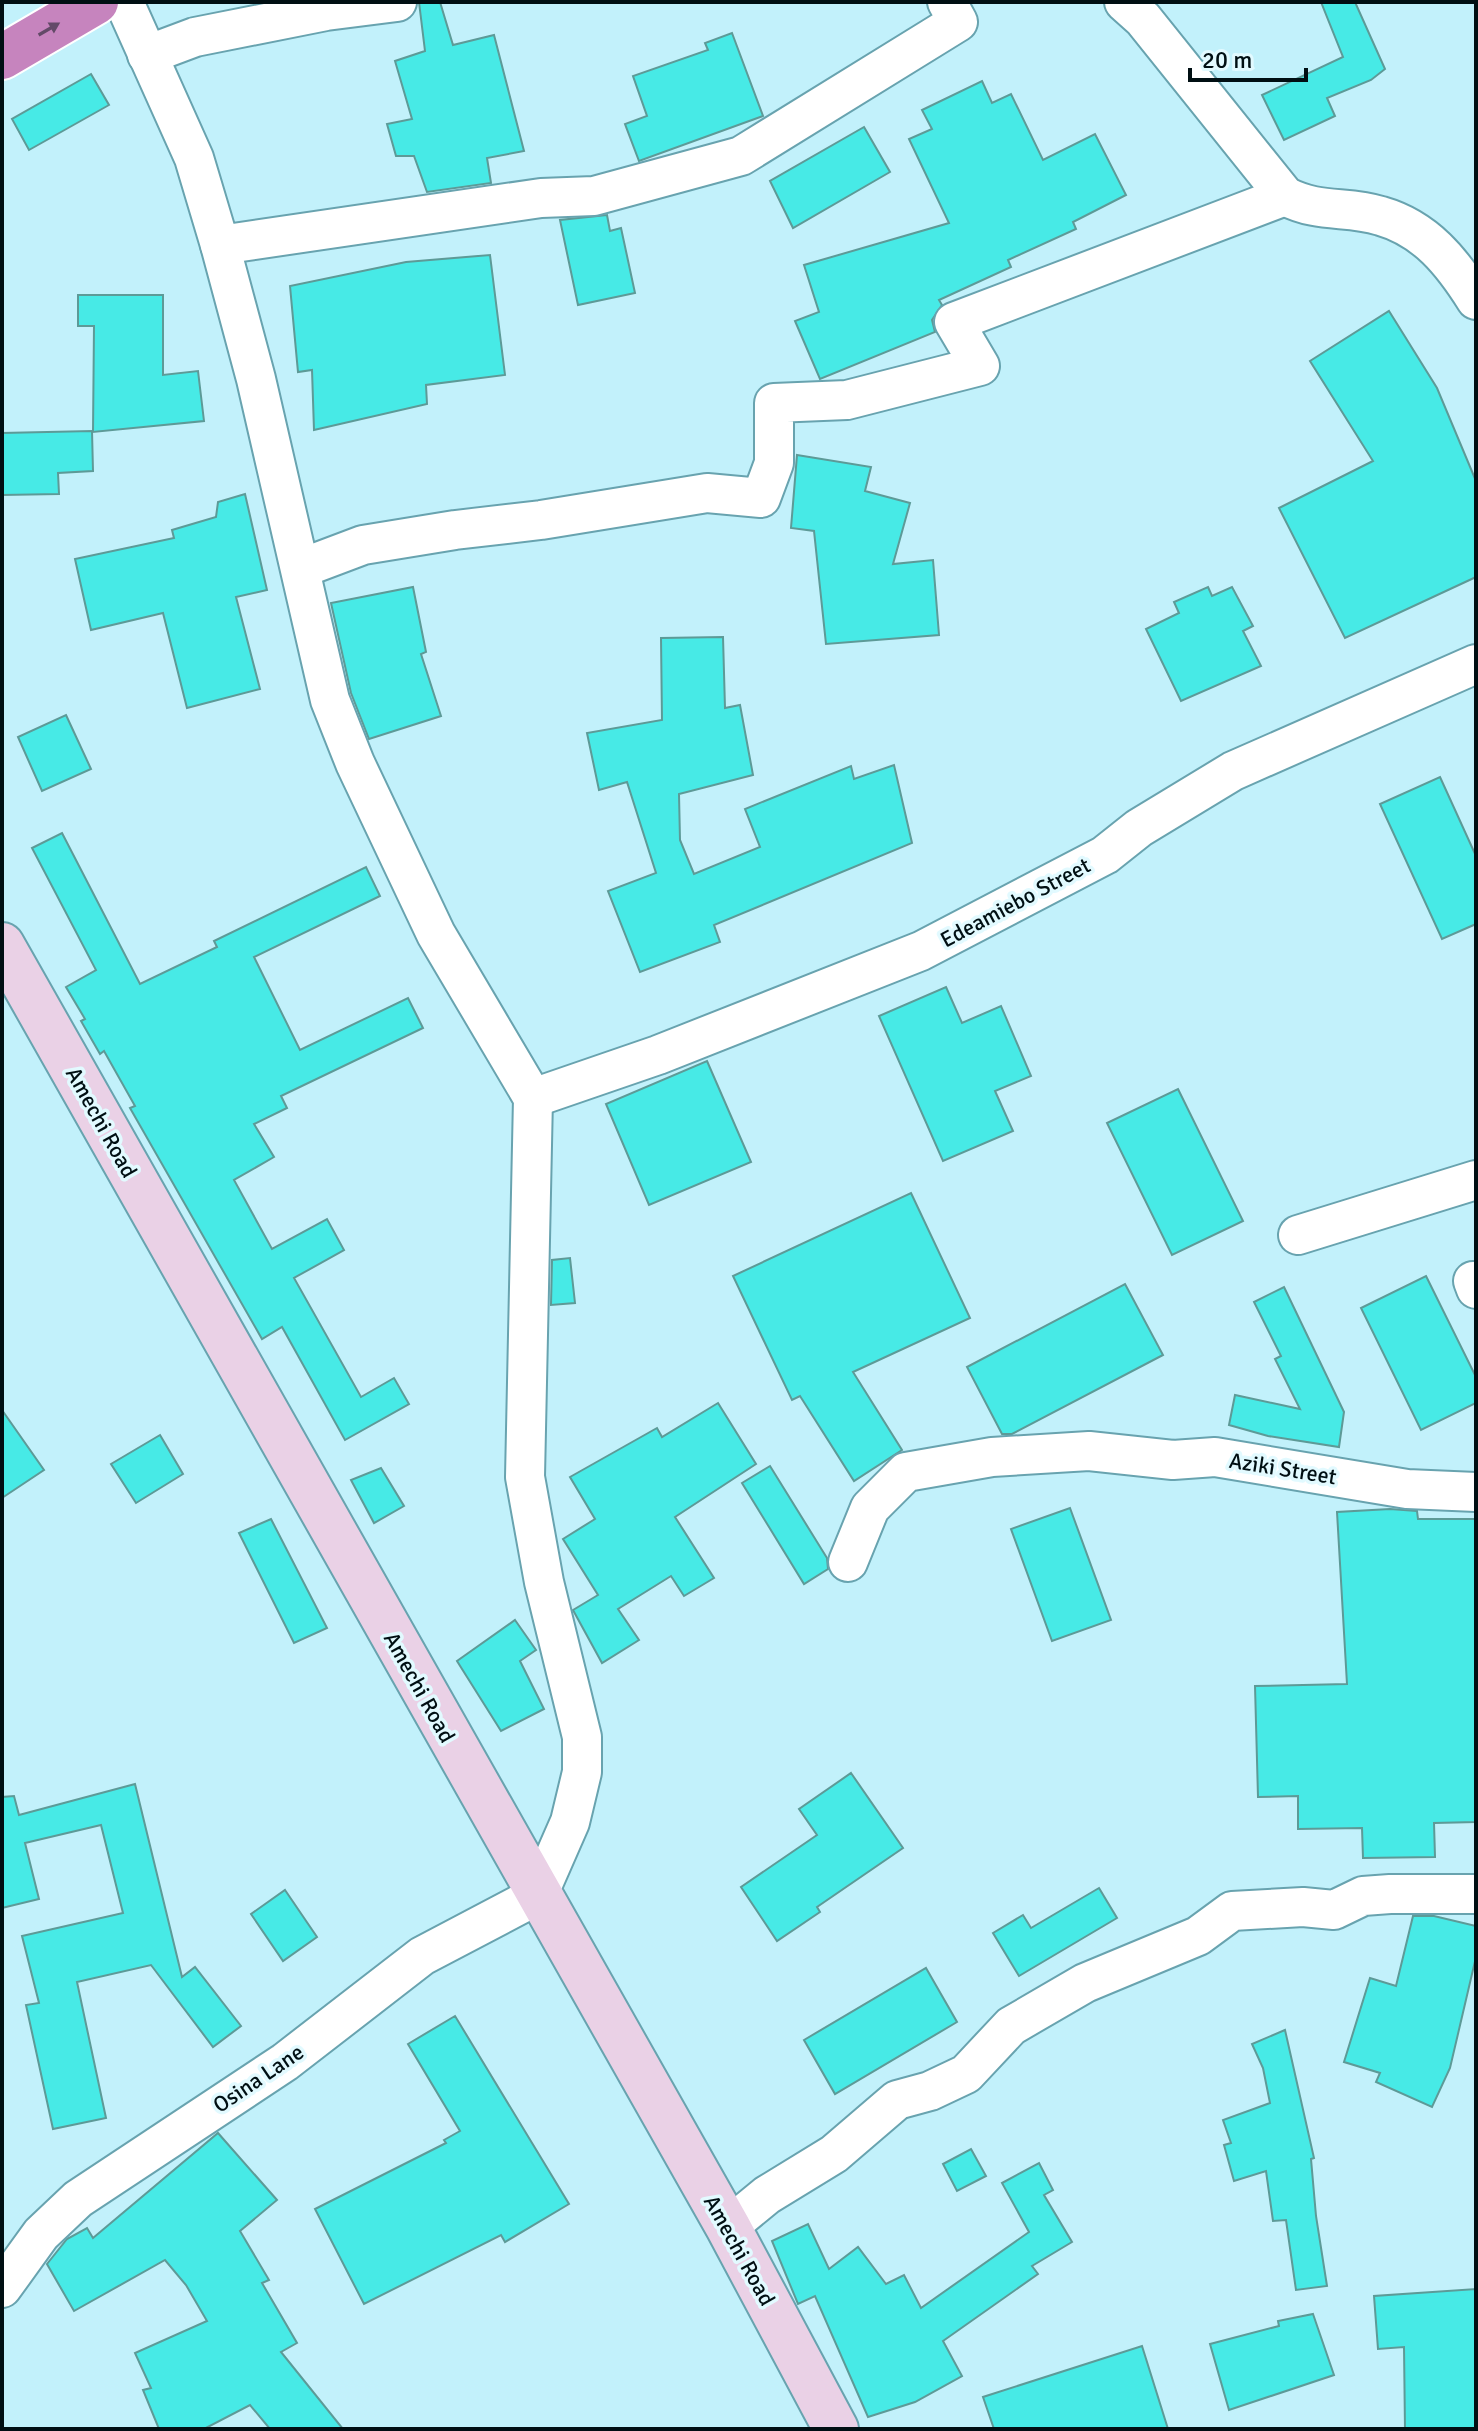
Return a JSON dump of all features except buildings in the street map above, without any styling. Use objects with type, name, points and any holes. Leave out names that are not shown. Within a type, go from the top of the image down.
[{"type":"highway","points":[[2,57],[96,2]]},
{"type":"main road","name":"Amechi Road","points":[[2,945],[728,2227],[836,2429]]},
{"type":"street","points":[[124,2],[194,158],[220,245],[302,568],[330,700],[355,763],[436,934],[533,1098],[525,1477],[544,1582],[582,1737],[582,1760],[570,1822],[538,1895]]},
{"type":"street","points":[[147,55],[195,37],[326,11],[397,2]]},
{"type":"street","points":[[220,245],[463,208],[541,198],[594,196],[741,156],[958,22],[947,2]]},
{"type":"street","points":[[1124,2],[1143,19],[1285,196],[1307,207],[1381,216],[1426,237],[1451,261],[1476,300]]},
{"type":"street","points":[[302,568],[363,545],[455,530],[541,520],[707,493],[761,498],[774,463],[774,403],[847,400],[980,366],[954,322],[1285,196]]},
{"type":"street","name":"Edeamiebo Street","points":[[533,1098],[658,1055],[921,951],[1105,855],[1139,828],[1233,771],[1476,664]]},
{"type":"street","points":[[1298,1235],[1476,1180]]},
{"type":"street","name":"Aziki Street","points":[[848,1562],[870,1508],[906,1472],[992,1457],[1089,1451],[1173,1460],[1215,1457],[1407,1489],[1476,1492]]},
{"type":"street","points":[[728,2227],[767,2195],[834,2154],[897,2100],[930,2091],[966,2074],[1011,2026],[1085,1983],[1198,1936],[1232,1911],[1303,1907],[1334,1910],[1363,1896],[1476,1894]]},
{"type":"street","name":"Osina Lane","points":[[2,2288],[41,2234],[78,2199],[285,2062],[422,1956],[538,1895]]}]
